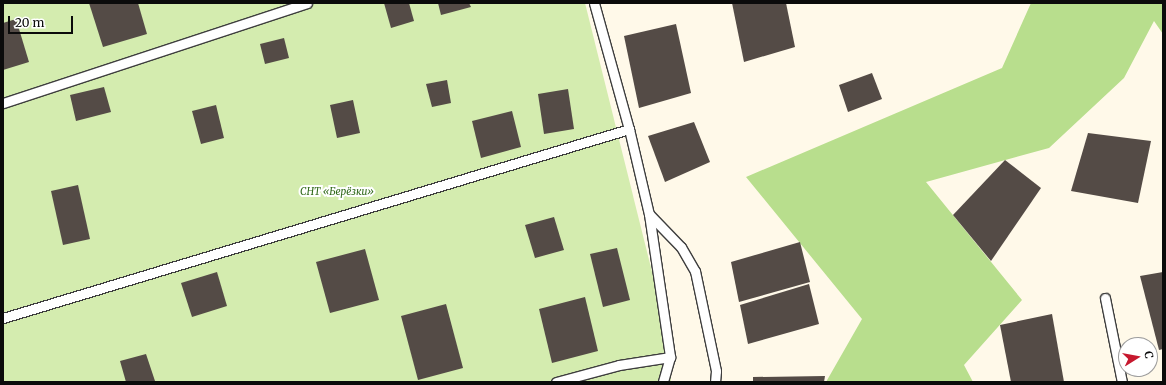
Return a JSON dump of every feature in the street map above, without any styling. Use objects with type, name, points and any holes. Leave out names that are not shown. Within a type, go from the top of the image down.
[{"type":"lane","points":[[3,103],[307,3]]},
{"type":"lane","points":[[594,3],[630,129],[648,214],[670,357],[663,382]]},
{"type":"lane","points":[[3,318],[630,129]]},
{"type":"lane","points":[[648,214],[681,247],[695,271],[716,371],[715,382]]},
{"type":"lane","points":[[1105,298],[1122,382]]},
{"type":"lane","points":[[556,382],[619,365],[670,357]]},
{"type":"green space","name":"СНТ «Берёзки»","points":[[3,3],[585,3],[668,336],[671,382],[3,382]]},
{"type":"green space","points":[[1031,3],[1163,3],[1163,34],[1154,21],[1124,78],[1049,148],[926,182],[1022,300],[964,365],[973,382],[826,382],[862,319],[746,177],[1002,68]]},
{"type":"building","points":[[89,3],[138,3],[147,34],[103,47]]},
{"type":"building","points":[[384,3],[409,3],[414,21],[391,28]]},
{"type":"building","points":[[438,3],[469,3],[471,7],[441,15]]},
{"type":"building","points":[[732,3],[786,3],[795,47],[744,62]]},
{"type":"building","points":[[16,19],[29,62],[3,70],[3,23]]},
{"type":"building","points":[[676,24],[691,93],[639,108],[624,36]]},
{"type":"building","points":[[284,38],[289,58],[265,64],[260,44]]},
{"type":"building","points":[[872,73],[882,99],[848,112],[839,85]]},
{"type":"building","points":[[447,80],[451,103],[432,107],[426,84]]},
{"type":"building","points":[[104,87],[111,112],[76,121],[70,95]]},
{"type":"building","points":[[568,89],[574,129],[544,134],[538,94]]},
{"type":"building","points":[[353,100],[360,133],[337,138],[330,105]]},
{"type":"building","points":[[216,105],[224,138],[201,144],[192,111]]},
{"type":"building","points":[[512,111],[521,147],[481,158],[472,121]]},
{"type":"building","points":[[694,122],[710,162],[665,182],[648,136]]},
{"type":"building","points":[[1088,133],[1151,141],[1138,203],[1071,191]]},
{"type":"building","points":[[1005,160],[1041,188],[991,261],[953,215]]},
{"type":"building","points":[[78,185],[90,239],[63,245],[51,191]]},
{"type":"building","points":[[554,217],[564,250],[535,258],[525,225]]},
{"type":"building","points":[[800,242],[810,282],[739,302],[731,262]]},
{"type":"building","points":[[617,248],[630,300],[603,307],[590,254]]},
{"type":"building","points":[[365,249],[379,300],[330,313],[316,262]]},
{"type":"building","points":[[217,272],[227,306],[192,317],[181,283]]},
{"type":"building","points":[[1163,272],[1163,349],[1159,350],[1158,337],[1156,337],[1140,276]]},
{"type":"building","points":[[809,284],[819,324],[748,344],[740,305]]},
{"type":"building","points":[[585,297],[598,351],[552,363],[539,309]]},
{"type":"building","points":[[446,304],[463,368],[418,380],[401,316]]},
{"type":"building","points":[[1052,314],[1064,382],[1011,382],[1000,325]]},
{"type":"building","points":[[146,354],[155,381],[126,382],[120,361]]},
{"type":"building","points":[[825,376],[824,382],[753,382],[753,377]]}]
